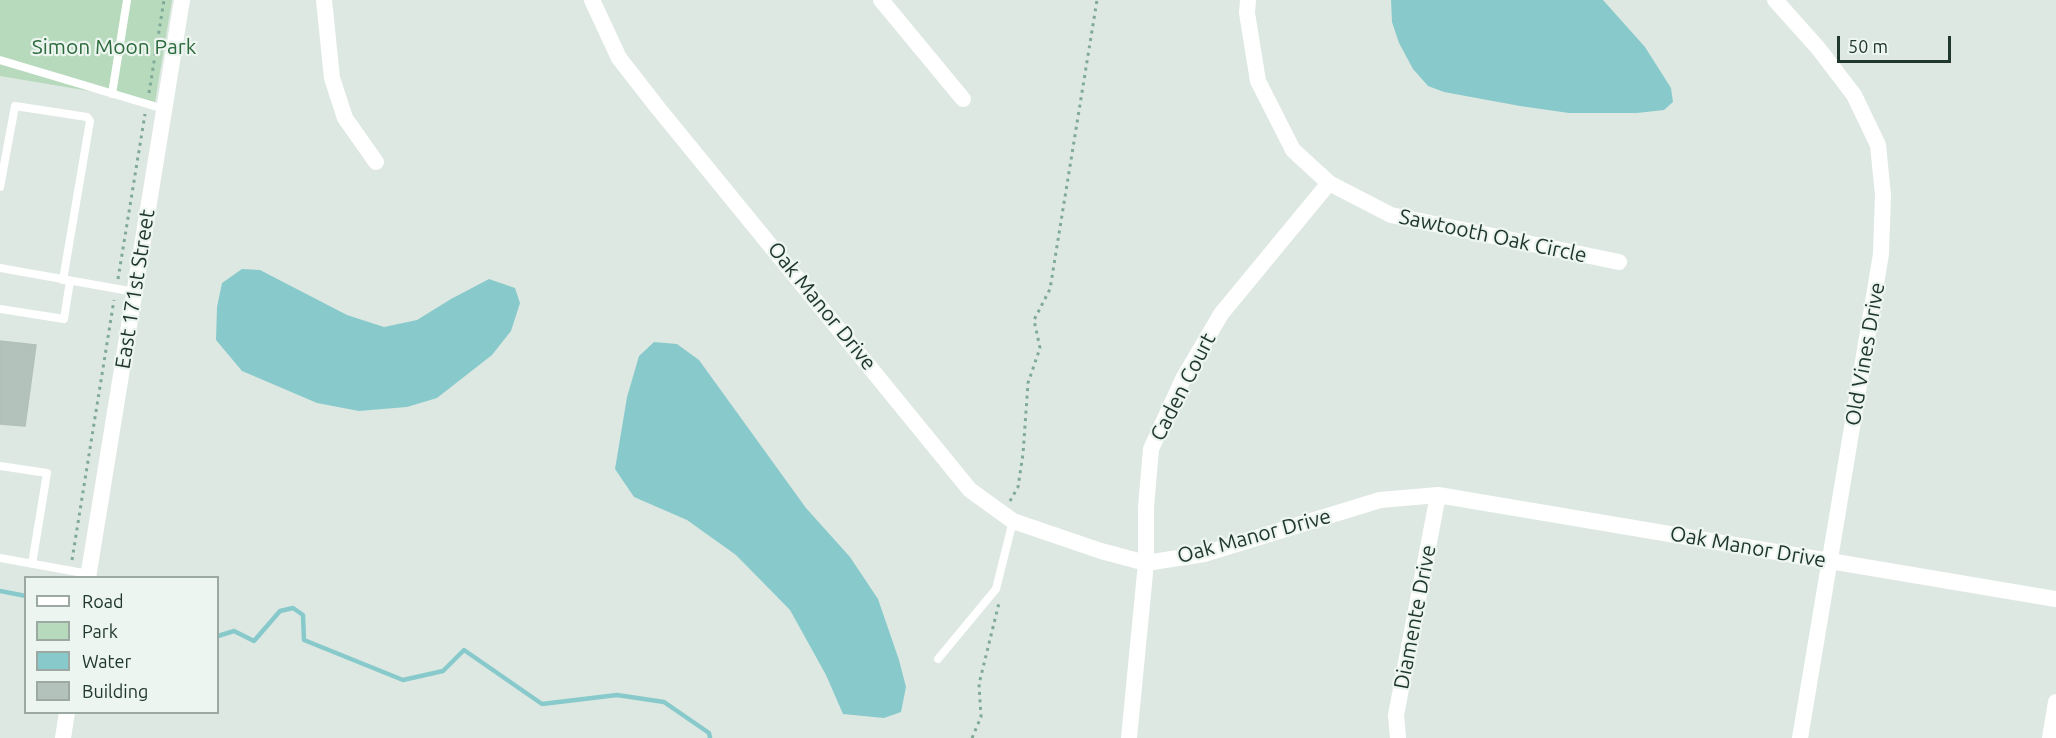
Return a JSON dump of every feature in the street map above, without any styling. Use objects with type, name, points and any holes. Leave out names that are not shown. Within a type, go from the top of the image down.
[{"type":"street","name":"East 171st Street","points":[[89,576],[182,0]]},
{"type":"street","points":[[324,0],[332,78],[345,118],[376,162]]},
{"type":"street","name":"Oak Manor Drive","points":[[592,0],[619,58],[658,108],[970,490],[1008,517],[1101,551],[1146,563],[1204,554],[1380,500],[1438,495],[2056,599]]},
{"type":"street","points":[[881,0],[963,99]]},
{"type":"street","name":"Sawtooth Oak Circle","points":[[1248,0],[1247,13],[1258,81],[1293,150],[1329,183],[1391,215],[1619,262]]},
{"type":"street","name":"Old Vines Drive","points":[[1775,0],[1818,48],[1854,95],[1878,145],[1883,195],[1881,254],[1800,738]]},
{"type":"street","name":"Caden Court","points":[[1128,738],[1146,563],[1146,507],[1151,449],[1184,379],[1221,314],[1329,183]]},
{"type":"street","name":"Diamente Drive","points":[[1398,738],[1396,715],[1438,495]]},
{"type":"street","points":[[2050,738],[2056,702]]},
{"type":"street","points":[[63,738],[67,714]]},
{"type":"lane","points":[[112,94],[127,0]]},
{"type":"lane","points":[[0,60],[164,109]]},
{"type":"lane","points":[[0,187],[15,106],[87,117],[90,121],[67,280],[64,319],[0,309]]},
{"type":"lane","points":[[0,268],[135,292]]},
{"type":"lane","points":[[0,466],[47,474],[32,564]]},
{"type":"lane","points":[[938,659],[996,589],[1008,517]]},
{"type":"lane","points":[[0,558],[89,576]]},
{"type":"path","points":[[1008,517],[1018,487],[1023,454],[1028,383],[1040,348],[1034,320],[1050,289],[1097,0]]},
{"type":"path","points":[[972,738],[981,717],[979,684],[1000,600]]},
{"type":"green space","name":"Simon Moon Park","points":[[0,0],[172,0],[155,102],[0,76]]},
{"type":"water","points":[[1391,0],[1603,0],[1645,47],[1671,88],[1673,102],[1664,110],[1637,113],[1569,113],[1444,92],[1428,86],[1413,69],[1399,43],[1392,22]]},
{"type":"water","points":[[242,269],[260,270],[347,315],[384,327],[417,320],[489,279],[515,288],[520,303],[511,331],[492,355],[437,398],[407,407],[359,411],[317,403],[242,371],[216,340],[217,307],[222,283]]},
{"type":"water","points":[[654,342],[677,344],[699,360],[806,508],[850,557],[878,599],[899,660],[906,687],[901,712],[884,718],[843,714],[826,675],[790,610],[736,555],[687,520],[634,497],[615,469],[627,397],[639,356]]},
{"type":"building","points":[[0,341],[36,345],[25,426],[0,424]]},
{"type":"waterway","points":[[0,591],[24,596]]},
{"type":"waterway","points":[[219,636],[234,631],[254,641],[280,611],[293,608],[303,615],[304,640],[403,680],[443,671],[464,650],[542,704],[617,695],[664,702],[709,733],[710,738]]}]
